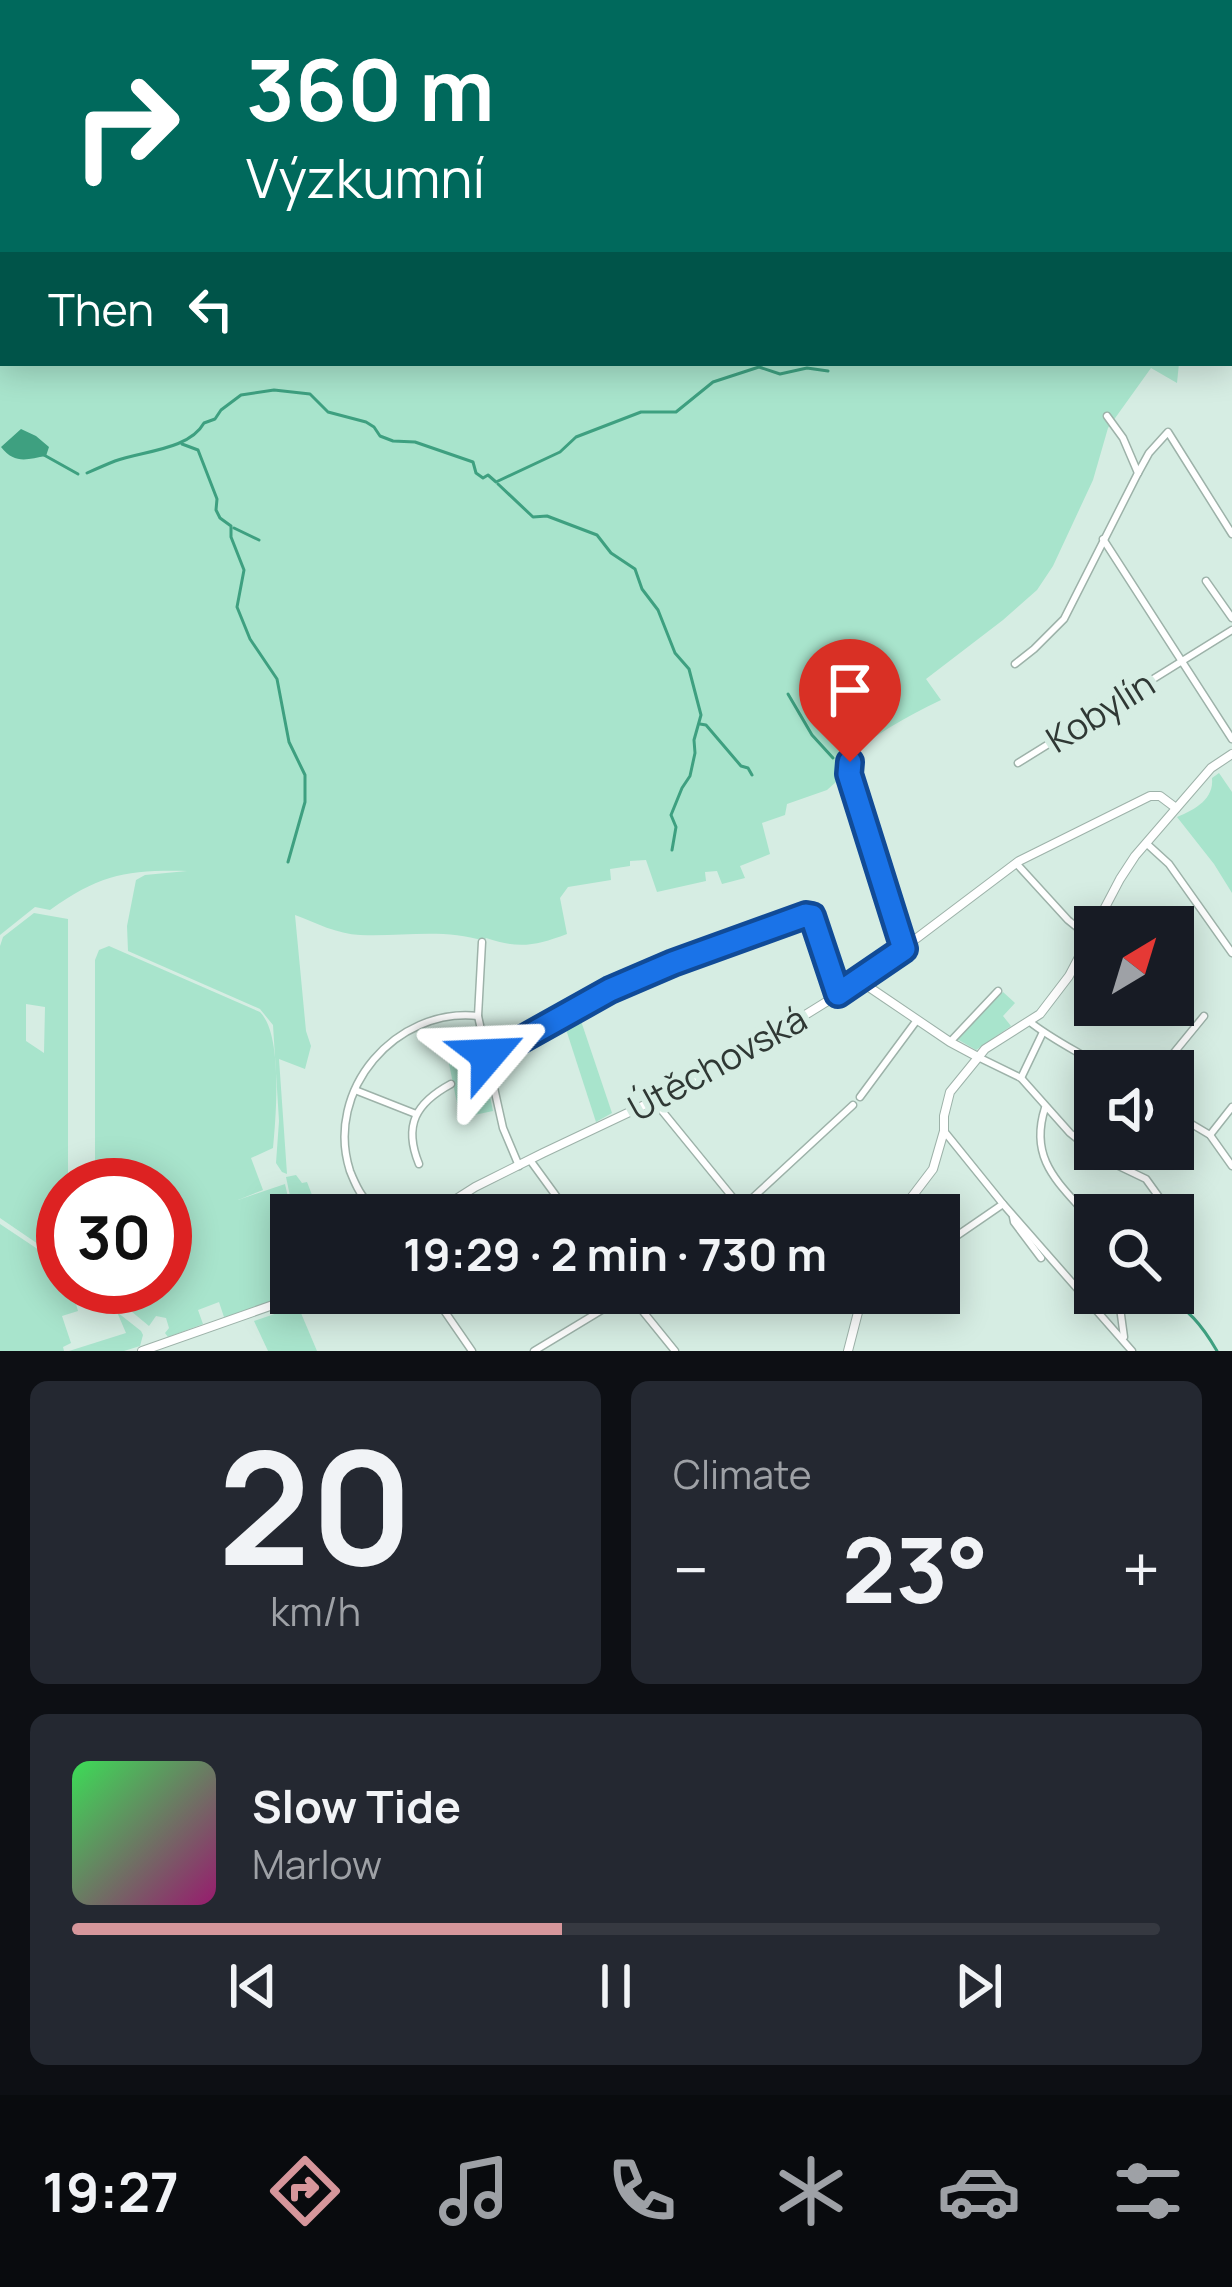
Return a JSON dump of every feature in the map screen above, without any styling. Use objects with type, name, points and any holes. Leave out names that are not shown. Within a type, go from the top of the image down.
[{"type":"street","points":[[1107,416],[1124,438],[1138,472]]},
{"type":"street","points":[[1015,664],[1064,619],[1138,472],[1168,432],[1232,534]]},
{"type":"street","points":[[1102,538],[1232,740]]},
{"type":"street","points":[[1206,580],[1232,618]]},
{"type":"street","name":"Kobylín","points":[[1018,763],[1232,630]]},
{"type":"street","points":[[1106,906],[1146,842],[1203,777],[1232,754]]},
{"type":"street","points":[[850,762],[849,774],[904,949]]},
{"type":"street","name":"Útěchovská","points":[[465,1194],[710,1074],[860,981],[1016,863],[1150,796],[1160,796],[1176,808]]},
{"type":"street","points":[[1146,842],[1169,864],[1232,953]]},
{"type":"street","points":[[1016,863],[1074,925]]},
{"type":"street","points":[[488,1055],[610,990],[806,915],[812,916],[838,994]]},
{"type":"street","points":[[482,942],[478,1016],[503,1128],[519,1166]]},
{"type":"street","points":[[914,1194],[933,1169],[950,1092],[993,1043],[1030,1022],[1074,966]]},
{"type":"street","points":[[860,981],[950,1042],[1021,1078],[1087,1148],[1146,1179],[1157,1194]]},
{"type":"street","points":[[950,1042],[998,991]]},
{"type":"street","points":[[362,1194],[348,1161],[345,1118],[370,1061],[403,1033],[436,1018],[478,1016]]},
{"type":"street","points":[[1176,1050],[1204,1016]]},
{"type":"street","points":[[860,1097],[917,1020]]},
{"type":"street","points":[[1030,1022],[1074,1051]]},
{"type":"street","points":[[1021,1078],[1043,1032]]},
{"type":"street","points":[[419,1164],[411,1138],[416,1114],[451,1084]]},
{"type":"street","points":[[355,1090],[416,1114]]},
{"type":"street","points":[[654,1101],[729,1194]]},
{"type":"street","points":[[762,1194],[853,1105]]},
{"type":"street","points":[[1210,1136],[1232,1107]]},
{"type":"street","points":[[1045,1108],[1040,1128],[1045,1162],[1074,1201]]},
{"type":"street","points":[[1194,1126],[1210,1136],[1232,1166]]},
{"type":"street","points":[[944,1131],[1132,1351]]},
{"type":"street","points":[[530,1160],[555,1194]]},
{"type":"street","points":[[960,1234],[1004,1204]]},
{"type":"street","points":[[1012,1214],[1041,1258]]},
{"type":"street","points":[[142,1351],[270,1306]]},
{"type":"street","points":[[446,1314],[472,1351]]},
{"type":"street","points":[[534,1351],[595,1314]]},
{"type":"street","points":[[646,1314],[675,1351]]},
{"type":"street","points":[[848,1351],[858,1314]]},
{"type":"street","points":[[1121,1314],[1124,1339]]},
{"type":"shaded area","points":[[0,366],[1179,366],[1177,383],[1151,368],[1108,428],[1093,480],[1037,590],[926,679],[941,700],[842,761],[845,774],[827,790],[787,804],[785,815],[762,823],[770,854],[740,866],[745,878],[722,884],[717,871],[705,872],[706,881],[657,892],[646,860],[630,861],[630,866],[610,869],[611,880],[568,887],[560,898],[567,934],[527,945],[438,934],[351,934],[295,915],[311,1046],[305,1069],[279,1059],[287,1174],[276,1163],[279,1121],[273,1025],[260,1009],[128,951],[127,926],[136,880],[187,871],[130,873],[100,882],[50,910],[35,907],[0,935]]},
{"type":"shaded area","points":[[21,429],[49,447],[46,456],[22,459],[6,453],[1,447]]},
{"type":"shaded area","points":[[1219,773],[1232,792],[1232,893],[1177,817],[1202,802]]},
{"type":"shaded area","points":[[34,913],[68,919],[68,1158],[36,1158],[36,1243],[0,1218],[3,937]],"holes":[[[26,1004],[45,1007],[44,1053],[26,1041]]]},
{"type":"shaded area","points":[[109,946],[260,1012],[272,1038],[273,1148],[251,1158],[263,1190],[238,1200],[285,1184],[287,1194],[270,1194],[270,1304],[224,1317],[219,1302],[198,1310],[203,1324],[168,1337],[166,1318],[156,1316],[149,1326],[135,1314],[192,1314],[192,1158],[95,1158],[95,960],[99,950]]},
{"type":"shaded area","points":[[1003,992],[1015,1003],[1003,1016],[1011,1026],[976,1050],[957,1039]]},
{"type":"shaded area","points":[[578,1012],[612,1113],[596,1122],[563,1020]]},
{"type":"shaded area","points":[[478,1038],[493,1111],[460,1118],[445,1044]]},
{"type":"shaded area","points":[[296,1175],[307,1182],[312,1194],[290,1194],[286,1177]]},
{"type":"shaded area","points":[[0,1224],[36,1248],[36,1314],[68,1314],[62,1316],[71,1343],[64,1351],[0,1351]]},
{"type":"shaded area","points":[[118,1314],[141,1331],[140,1346],[124,1351],[69,1351],[126,1333]]},
{"type":"shaded area","points":[[275,1314],[301,1314],[317,1351],[268,1351],[254,1321]]},
{"type":"waterway","points":[[87,473],[188,439],[241,395],[274,390],[310,394],[328,412],[366,422],[393,441],[415,442],[473,462],[476,473],[496,482],[560,452],[576,437],[641,412],[676,412],[713,382],[759,367],[780,374],[807,368],[828,371]]},
{"type":"waterway","points":[[182,444],[198,450],[217,499],[216,510],[231,526],[244,570],[237,607],[250,639],[277,679],[289,742],[305,775],[305,802],[288,862]]},
{"type":"waterway","points":[[44,455],[78,474]]},
{"type":"waterway","points":[[498,484],[533,517],[547,516],[597,535],[611,553],[635,569],[675,653],[689,669],[701,715],[690,776],[671,815],[676,827],[672,850]]},
{"type":"waterway","points":[[234,528],[259,540]]},
{"type":"waterway","points":[[788,694],[812,735],[833,758]]},
{"type":"waterway","points":[[700,724],[752,775]]},
{"type":"waterway","points":[[1189,1314],[1217,1351]]},
{"type":"route","points":[[488,1055],[610,990],[806,915],[812,916],[838,994],[904,949],[849,774],[850,762]]}]
